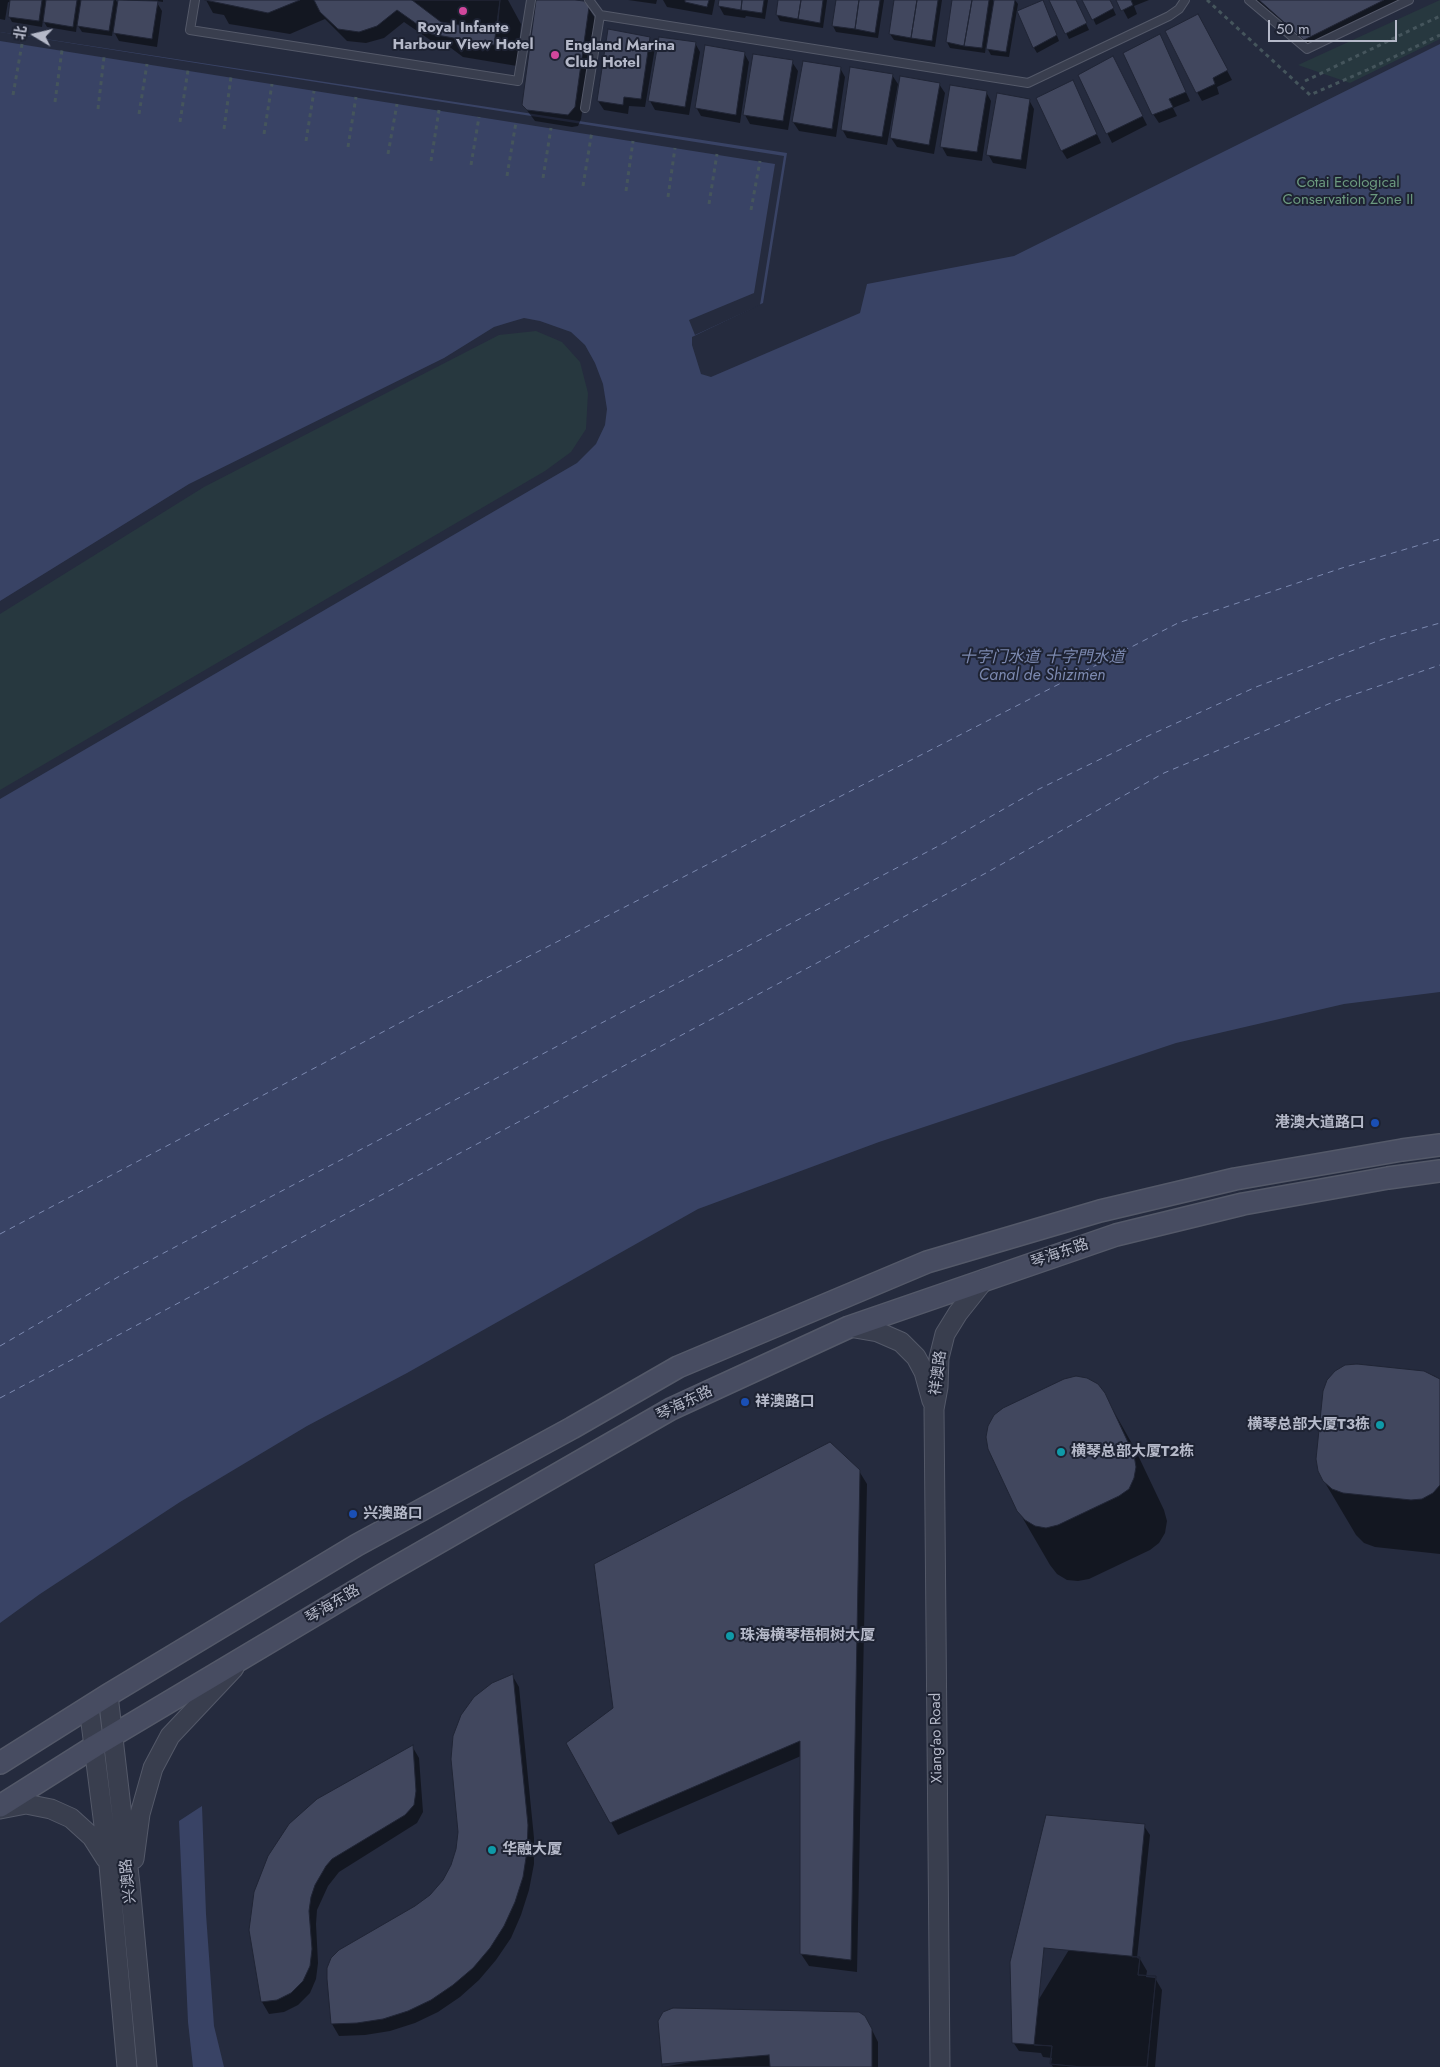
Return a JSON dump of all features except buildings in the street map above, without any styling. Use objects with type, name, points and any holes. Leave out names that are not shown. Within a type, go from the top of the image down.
[{"type":"main road","name":"琴海东路","points":[[0,1763],[108,1695],[357,1545],[572,1428],[678,1367],[927,1262],[1100,1211],[1235,1178],[1440,1145]]},
{"type":"main road","name":"琴海东路","points":[[0,1808],[104,1742],[382,1575],[671,1409],[849,1327],[1116,1235],[1242,1204],[1388,1178],[1440,1171]]},
{"type":"street","name":"祥澳路","points":[[934,1410],[938,1387],[939,1358],[945,1334],[958,1313],[986,1279]]},
{"type":"street","name":"祥澳路","points":[[849,1327],[878,1332],[901,1342],[916,1357],[924,1372],[934,1410]]},
{"type":"street","name":"Xiang'ao Road","points":[[934,1410],[940,2067]]},
{"type":"street","points":[[130,1885],[140,1814],[153,1768],[170,1736],[240,1662]]},
{"type":"street","name":"兴澳路","points":[[108,1695],[104,1742],[109,1865],[126,2067]]},
{"type":"street","name":"兴澳路","points":[[89,1707],[104,1742],[130,1885],[148,2067]]},
{"type":"street","points":[[0,1808],[26,1804],[51,1808],[71,1818],[92,1837],[109,1865]]},
{"type":"lane","points":[[195,0],[190,30],[518,81],[531,0]]},
{"type":"lane","points":[[589,0],[600,15],[1028,83],[1169,16],[1179,9],[1185,0]]},
{"type":"lane","points":[[1249,0],[1307,49],[1409,0]]},
{"type":"lane","points":[[585,108],[600,15]]},
{"type":"path","points":[[1305,81],[1440,16]]},
{"type":"path","points":[[13,95],[22,44]]},
{"type":"path","points":[[55,102],[62,50]]},
{"type":"path","points":[[98,109],[104,57]]},
{"type":"path","points":[[139,114],[147,64]]},
{"type":"path","points":[[180,122],[188,70]]},
{"type":"path","points":[[224,129],[231,77]]},
{"type":"path","points":[[264,134],[272,84]]},
{"type":"path","points":[[306,140],[314,90]]},
{"type":"path","points":[[348,147],[356,97]]},
{"type":"path","points":[[388,154],[397,104]]},
{"type":"path","points":[[431,161],[438,110]]},
{"type":"path","points":[[471,165],[479,117]]},
{"type":"path","points":[[507,176],[516,122]]},
{"type":"path","points":[[543,178],[551,128]]},
{"type":"path","points":[[583,186],[592,131]]},
{"type":"path","points":[[626,191],[633,141]]},
{"type":"path","points":[[668,197],[675,148]]},
{"type":"path","points":[[709,204],[718,154]]},
{"type":"path","points":[[751,210],[760,161]]},
{"type":"shaded area","points":[[1440,0],[1440,39],[1350,83],[1298,65]]},
{"type":"shaded area","points":[[536,331],[562,342],[580,362],[588,393],[586,429],[571,452],[545,471],[0,790],[0,614],[204,487],[499,335]]},
{"type":"water","name":"十字门水道 十字門水道 Canal de Shizimen","points":[[0,32],[787,153],[763,303],[692,337],[692,345],[701,374],[711,377],[860,313],[867,284],[1014,256],[1440,44],[1440,992],[1344,1004],[1176,1043],[879,1142],[698,1209],[407,1373],[307,1426],[180,1502],[40,1594],[0,1623],[0,799],[577,463],[596,444],[605,425],[607,409],[603,384],[595,363],[585,345],[571,332],[540,321],[524,318],[494,327],[444,358],[189,484],[0,601]]},
{"type":"water","points":[[202,1806],[206,1914],[214,2026],[224,2067],[193,2067],[188,2022],[179,1821]]},
{"type":"pier","points":[[0,32],[784,156],[760,305],[695,335],[689,320],[754,293],[775,164],[0,41]]},
{"type":"ferry route","points":[[0,1234],[432,1006],[1178,623],[1342,568],[1440,539]]},
{"type":"ferry route","points":[[0,1346],[118,1277],[946,842],[1039,789],[1150,735],[1256,687],[1383,639],[1440,623]]},
{"type":"ferry route","points":[[0,1398],[986,873],[1164,773],[1338,700],[1440,665]]},
{"type":"place","name":"Royal Infante Harbour View Hotel","points":[[463,11]]},
{"type":"place","name":"England Marina Club Hotel","points":[[555,55]]},
{"type":"place","name":"港澳大道路口","points":[[1375,1123]]},
{"type":"place","name":"祥澳路口","points":[[745,1402]]},
{"type":"place","name":"横琴总部大厦T3栋","points":[[1380,1425]]},
{"type":"place","name":"横琴总部大厦T2栋","points":[[1061,1452]]},
{"type":"place","name":"兴澳路口","points":[[353,1514]]},
{"type":"place","name":"珠海横琴梧桐树大厦","points":[[730,1636]]},
{"type":"place","name":"华融大厦","points":[[492,1850]]},
{"type":"park label","name":"Cotai Ecological Conservation Zone II","points":[[1348,192]]}]
